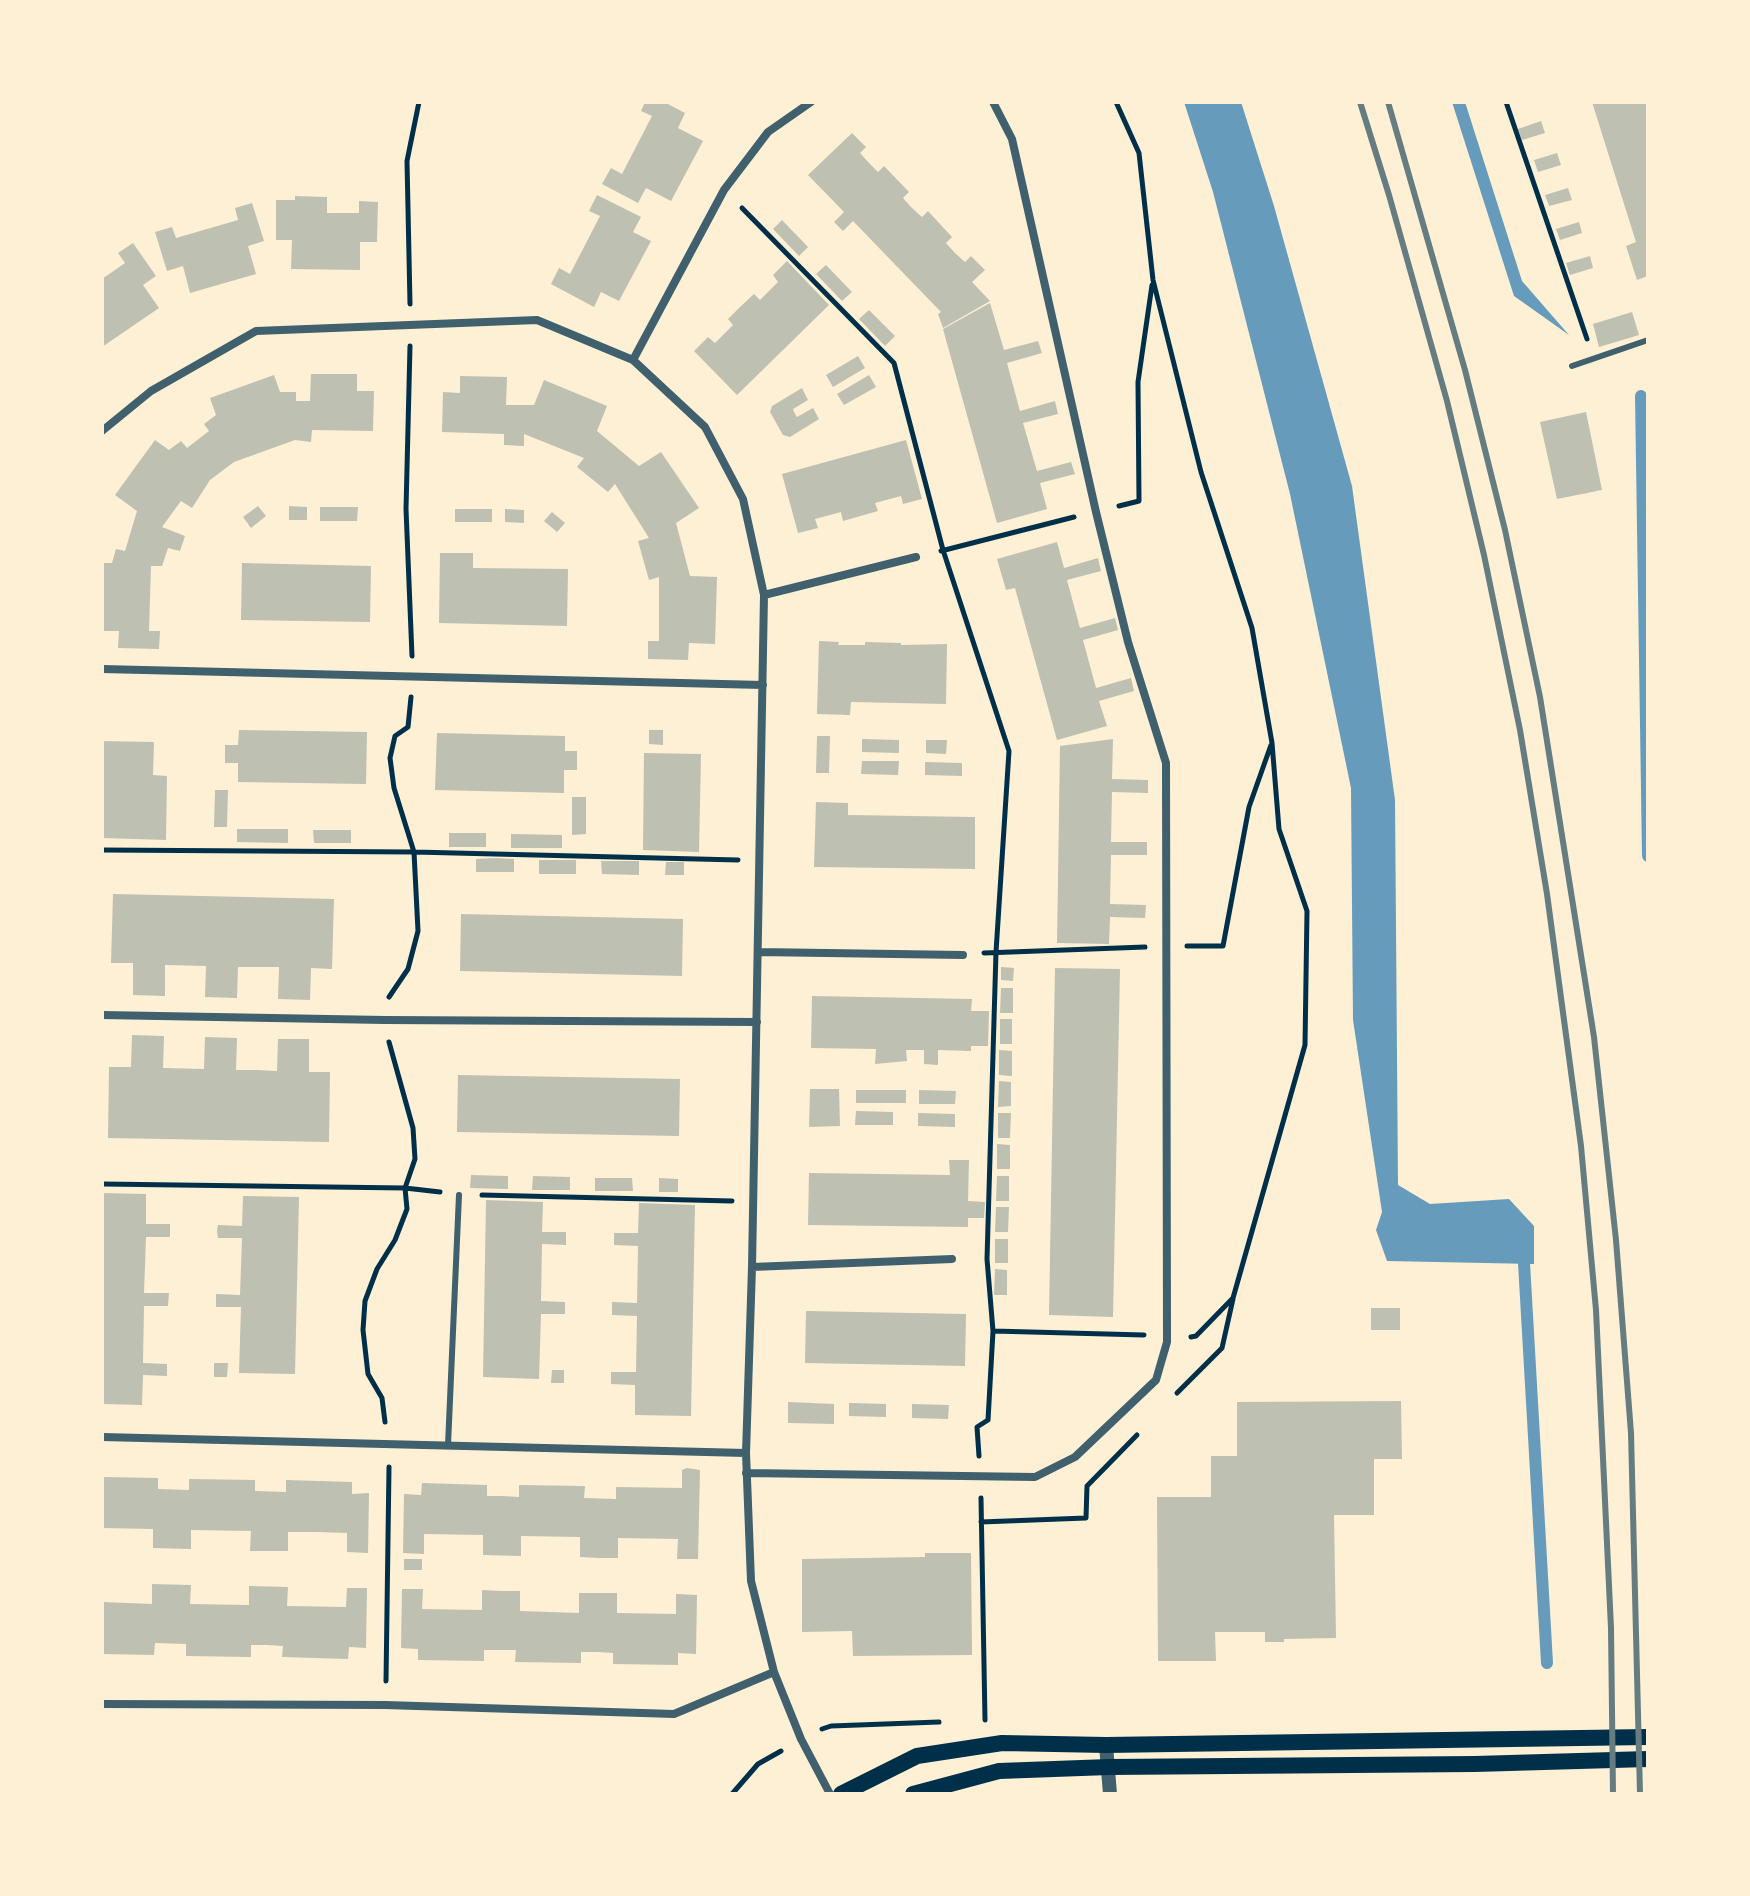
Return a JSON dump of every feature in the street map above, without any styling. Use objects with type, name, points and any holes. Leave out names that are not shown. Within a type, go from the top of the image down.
[{"type":"main road","points":[[841,1794],[917,1756],[1002,1743],[1106,1745],[1648,1737]]},
{"type":"main road","points":[[913,1794],[999,1771],[1648,1759]]},
{"type":"street","points":[[633,360],[724,190],[768,132],[811,102]]},
{"type":"street","points":[[746,1473],[1035,1477],[1075,1457],[1156,1380],[1166,1339],[1166,763],[1128,642],[1012,139],[993,102]]},
{"type":"street","points":[[102,431],[151,391],[256,331],[537,320],[633,360],[705,427],[743,499],[764,595],[746,1453],[751,1581],[774,1672],[801,1739],[830,1794]]},
{"type":"street","points":[[764,595],[916,557]]},
{"type":"street","points":[[102,669],[763,685]]},
{"type":"street","points":[[758,952],[963,955]]},
{"type":"street","points":[[102,1015],[757,1022]]},
{"type":"street","points":[[752,1267],[952,1259]]},
{"type":"street","points":[[102,1437],[746,1453]]},
{"type":"street","points":[[102,1704],[385,1705],[674,1714],[774,1672]]},
{"type":"street","points":[[1106,1745],[1110,1794]]},
{"type":"lane","points":[[1572,366],[1648,340]]},
{"type":"lane","points":[[448,1445],[459,1195]]},
{"type":"path","points":[[405,1188],[415,1159],[413,1128],[385,1020],[390,994],[408,969],[418,931],[414,852],[394,788],[390,758],[395,736],[408,727],[413,676],[406,509],[411,325],[407,161],[419,102]]},
{"type":"path","points":[[993,1331],[1166,1339],[1196,1336],[1233,1298],[1305,1045],[1307,911],[1279,829],[1272,743],[1252,628],[1201,472],[1153,280],[1139,153],[1116,102]]},
{"type":"path","points":[[1506,102],[1594,361]]},
{"type":"path","points":[[724,190],[894,363],[943,550],[1009,751],[996,952],[987,1259],[993,1331],[988,1420],[977,1427],[985,1721],[971,1721]]},
{"type":"path","points":[[916,557],[1139,501],[1138,382],[1153,280]]},
{"type":"path","points":[[963,955],[1223,946],[1249,807],[1272,743]]},
{"type":"path","points":[[102,850],[414,852],[759,861]]},
{"type":"path","points":[[102,1184],[405,1188],[459,1195],[753,1201]]},
{"type":"path","points":[[732,1794],[758,1764],[831,1726],[943,1722]]},
{"type":"water","points":[[1184,102],[1241,102],[1274,206],[1352,486],[1395,800],[1398,1185],[1430,1204],[1509,1199],[1534,1226],[1534,1264],[1387,1261],[1376,1230],[1382,1212],[1353,1020],[1351,788],[1290,494],[1213,192]]},
{"type":"water","points":[[1452,102],[1465,102],[1522,281],[1569,335],[1514,296]]},
{"type":"building","points":[[645,102],[664,102],[685,113],[678,128],[703,141],[671,201],[646,188],[638,203],[602,184],[611,168],[622,174],[652,116],[641,111]]},
{"type":"building","points":[[1592,102],[1648,102],[1648,276],[1637,280],[1626,246],[1636,242]]},
{"type":"building","points":[[1541,121],[1545,133],[1522,140],[1518,129]]},
{"type":"building","points":[[852,133],[866,147],[860,153],[869,163],[878,172],[884,166],[909,192],[903,198],[912,208],[922,217],[928,211],[952,237],[946,243],[955,253],[965,262],[971,256],[985,270],[972,282],[990,301],[943,328],[938,314],[941,312],[853,221],[843,231],[834,222],[844,212],[808,175]]},
{"type":"building","points":[[1557,153],[1561,165],[1538,172],[1534,160]]},
{"type":"building","points":[[1568,188],[1572,200],[1549,206],[1545,195]]},
{"type":"building","points":[[597,195],[641,217],[633,232],[651,241],[619,301],[601,292],[594,307],[551,284],[559,268],[570,274],[600,216],[589,211]]},
{"type":"building","points":[[295,196],[327,197],[327,213],[359,213],[359,201],[378,202],[377,242],[360,242],[360,270],[291,269],[292,240],[276,240],[276,200],[295,200]]},
{"type":"building","points":[[252,203],[264,241],[248,246],[256,274],[190,293],[183,266],[167,271],[155,232],[172,227],[176,238],[238,220],[235,208]]},
{"type":"building","points":[[782,220],[808,247],[799,256],[773,229]]},
{"type":"building","points":[[1579,222],[1582,233],[1560,240],[1556,229]]},
{"type":"building","points":[[133,243],[156,276],[143,285],[159,308],[102,347],[102,279],[125,263],[118,253]]},
{"type":"building","points":[[1590,256],[1593,268],[1570,275],[1566,263]]},
{"type":"building","points":[[787,261],[829,305],[737,395],[694,351],[708,337],[715,343],[733,325],[728,319],[754,294],[760,300],[778,282],[773,275]]},
{"type":"building","points":[[826,265],[852,292],[842,301],[816,274]]},
{"type":"building","points":[[990,303],[1004,350],[1038,341],[1042,353],[1007,363],[1020,411],[1055,401],[1058,414],[1023,423],[1037,471],[1071,462],[1075,474],[1040,483],[1047,509],[997,523],[943,329]]},
{"type":"building","points":[[869,310],[895,336],[885,346],[859,319]]},
{"type":"building","points":[[1632,312],[1639,335],[1599,347],[1593,324]]},
{"type":"building","points":[[858,356],[865,368],[833,387],[826,375]]},
{"type":"building","points":[[311,374],[357,374],[357,391],[374,391],[373,431],[312,430],[311,442],[295,440],[234,462],[210,480],[192,508],[181,501],[162,527],[185,536],[180,551],[168,548],[162,566],[151,566],[149,631],[160,631],[159,649],[118,648],[119,631],[102,631],[102,563],[112,563],[116,549],[125,551],[137,511],[115,495],[155,440],[169,450],[181,441],[187,448],[209,431],[204,424],[216,415],[210,398],[274,375],[280,392],[296,392],[296,401],[310,401]]},
{"type":"building","points":[[869,375],[876,387],[844,405],[837,394]]},
{"type":"building","points":[[460,376],[507,377],[506,405],[534,405],[544,380],[607,406],[597,431],[639,466],[661,452],[699,508],[676,523],[690,576],[717,577],[715,644],[689,643],[688,660],[648,659],[648,641],[659,641],[659,577],[649,580],[638,541],[649,538],[615,484],[608,492],[577,467],[584,458],[524,434],[524,446],[504,445],[504,434],[442,432],[443,392],[460,393]]},
{"type":"building","points":[[802,388],[808,400],[793,409],[795,414],[797,417],[813,408],[819,419],[790,437],[783,435],[770,412],[772,406]]},
{"type":"building","points":[[1586,412],[1602,490],[1557,499],[1540,422]]},
{"type":"building","points":[[906,440],[922,499],[903,504],[901,496],[875,503],[878,511],[843,521],[841,512],[815,519],[818,528],[798,533],[782,474]]},
{"type":"building","points":[[258,506],[266,516],[251,528],[243,517]]},
{"type":"building","points":[[289,506],[307,507],[307,520],[289,520]]},
{"type":"building","points":[[320,507],[358,507],[357,521],[320,521]]},
{"type":"building","points":[[455,509],[492,509],[492,522],[455,522]]},
{"type":"building","points":[[505,509],[524,510],[524,523],[505,522]]},
{"type":"building","points":[[552,512],[565,523],[557,532],[544,521]]},
{"type":"building","points":[[1057,542],[1064,568],[1098,558],[1101,571],[1067,580],[1080,628],[1115,618],[1118,630],[1083,640],[1096,688],[1131,678],[1134,691],[1099,701],[1107,726],[1057,740],[1015,588],[1006,590],[997,559]]},
{"type":"building","points":[[440,553],[473,553],[473,568],[568,569],[567,626],[439,623]]},
{"type":"building","points":[[242,563],[371,566],[370,622],[241,620]]},
{"type":"building","points":[[819,641],[839,642],[838,645],[865,645],[865,642],[947,644],[946,704],[851,702],[850,715],[817,714]]},
{"type":"building","points":[[239,730],[367,732],[366,784],[238,782],[238,763],[225,763],[225,745],[238,745]]},
{"type":"building","points":[[649,730],[663,730],[663,745],[649,744]]},
{"type":"building","points":[[437,733],[565,736],[565,751],[577,751],[577,770],[564,770],[564,793],[435,790]]},
{"type":"building","points":[[817,736],[830,736],[829,773],[816,773]]},
{"type":"building","points":[[862,739],[899,740],[899,753],[862,752]]},
{"type":"building","points":[[1113,739],[1112,779],[1148,780],[1148,793],[1112,792],[1111,842],[1147,842],[1147,855],[1111,855],[1110,904],[1146,905],[1145,918],[1110,917],[1109,944],[1057,943],[1060,746]]},
{"type":"building","points":[[926,740],[947,740],[946,754],[926,753]]},
{"type":"building","points":[[102,741],[154,742],[153,775],[167,776],[166,840],[102,838]]},
{"type":"building","points":[[644,753],[701,754],[699,852],[643,850]]},
{"type":"building","points":[[862,761],[899,761],[898,775],[861,774]]},
{"type":"building","points":[[925,762],[962,763],[962,776],[925,775]]},
{"type":"building","points":[[215,790],[228,790],[227,827],[214,827]]},
{"type":"building","points":[[572,797],[586,797],[586,834],[572,835]]},
{"type":"building","points":[[816,802],[848,803],[848,815],[975,817],[975,869],[814,867]]},
{"type":"building","points":[[237,829],[288,829],[288,843],[237,842]]},
{"type":"building","points":[[313,830],[351,830],[351,843],[314,843]]},
{"type":"building","points":[[449,833],[486,833],[486,847],[449,847]]},
{"type":"building","points":[[511,834],[562,835],[562,848],[511,848]]},
{"type":"building","points":[[476,859],[514,859],[514,872],[476,872]]},
{"type":"building","points":[[539,860],[576,860],[576,874],[539,874]]},
{"type":"building","points":[[601,861],[639,861],[639,875],[602,874]]},
{"type":"building","points":[[666,862],[684,862],[684,875],[665,875]]},
{"type":"building","points":[[113,894],[334,899],[332,969],[311,968],[310,1000],[278,999],[279,967],[238,967],[237,998],[205,997],[206,966],[165,965],[165,996],[133,995],[133,963],[111,963]]},
{"type":"building","points":[[461,914],[683,919],[682,976],[460,971]]},
{"type":"building","points":[[1001,967],[1014,968],[1013,981],[1001,980]]},
{"type":"building","points":[[1055,968],[1120,969],[1113,1317],[1049,1315]]},
{"type":"building","points":[[1001,988],[1013,988],[1013,1013],[1000,1013]]},
{"type":"building","points":[[812,996],[972,999],[971,1011],[989,1011],[988,1046],[971,1046],[971,1051],[938,1050],[938,1065],[924,1064],[924,1050],[906,1050],[907,1061],[875,1064],[876,1049],[811,1048]]},
{"type":"building","points":[[1000,1019],[1012,1019],[1012,1044],[1000,1044]]},
{"type":"building","points":[[132,1035],[164,1036],[163,1068],[204,1069],[205,1037],[237,1038],[236,1070],[277,1071],[278,1039],[309,1039],[309,1072],[330,1072],[329,1142],[108,1138],[109,1067],[131,1067]]},
{"type":"building","points":[[999,1050],[1012,1051],[1012,1076],[999,1075]]},
{"type":"building","points":[[458,1075],[680,1079],[679,1136],[457,1132]]},
{"type":"building","points":[[999,1081],[1011,1082],[1011,1106],[998,1107]]},
{"type":"building","points":[[810,1089],[839,1089],[840,1126],[809,1127]]},
{"type":"building","points":[[856,1090],[906,1090],[906,1103],[856,1103]]},
{"type":"building","points":[[919,1090],[956,1091],[955,1104],[919,1104]]},
{"type":"building","points":[[856,1111],[893,1112],[893,1125],[855,1125]]},
{"type":"building","points":[[918,1113],[955,1114],[955,1127],[918,1126]]},
{"type":"building","points":[[998,1113],[1011,1113],[1010,1138],[998,1138]]},
{"type":"building","points":[[997,1144],[1010,1145],[1010,1169],[997,1169]]},
{"type":"building","points":[[949,1160],[969,1160],[968,1201],[985,1202],[984,1218],[968,1218],[968,1227],[808,1225],[809,1173],[950,1175]]},
{"type":"building","points":[[471,1175],[508,1176],[508,1189],[470,1188]]},
{"type":"building","points":[[533,1176],[570,1177],[570,1190],[532,1190]]},
{"type":"building","points":[[997,1176],[1009,1176],[1009,1201],[996,1201]]},
{"type":"building","points":[[595,1178],[632,1178],[633,1191],[595,1191]]},
{"type":"building","points":[[659,1178],[678,1179],[678,1192],[659,1192]]},
{"type":"building","points":[[102,1193],[146,1194],[146,1224],[170,1224],[170,1237],[146,1237],[144,1293],[169,1293],[168,1306],[144,1306],[143,1363],[167,1364],[167,1376],[143,1375],[142,1405],[102,1404]]},
{"type":"building","points":[[243,1196],[299,1197],[295,1374],[239,1373],[241,1307],[216,1307],[216,1294],[240,1295],[242,1238],[218,1238],[217,1231],[218,1225],[242,1226]]},
{"type":"building","points":[[486,1200],[543,1202],[542,1232],[566,1232],[566,1245],[542,1244],[541,1301],[565,1302],[565,1314],[541,1314],[539,1379],[483,1377]]},
{"type":"building","points":[[639,1203],[695,1205],[691,1416],[635,1415],[635,1385],[611,1384],[611,1372],[636,1372],[637,1316],[612,1315],[612,1302],[637,1303],[638,1246],[614,1245],[614,1233],[638,1233]]},
{"type":"building","points":[[996,1207],[1009,1207],[1008,1232],[995,1232]]},
{"type":"building","points":[[995,1239],[1008,1239],[1008,1263],[995,1263]]},
{"type":"building","points":[[995,1269],[1007,1270],[1007,1295],[994,1295]]},
{"type":"building","points":[[1371,1308],[1400,1308],[1400,1330],[1371,1330]]},
{"type":"building","points":[[806,1311],[966,1314],[965,1366],[805,1363]]},
{"type":"building","points":[[214,1363],[228,1363],[227,1377],[214,1377]]},
{"type":"building","points":[[552,1370],[564,1370],[564,1383],[551,1383]]},
{"type":"building","points":[[1401,1401],[1402,1459],[1374,1459],[1374,1515],[1334,1515],[1336,1638],[1265,1642],[1265,1632],[1215,1632],[1216,1661],[1158,1661],[1157,1497],[1211,1497],[1211,1456],[1237,1456],[1237,1402]]},
{"type":"building","points":[[788,1402],[834,1404],[834,1424],[788,1423]]},
{"type":"building","points":[[849,1403],[886,1404],[886,1417],[849,1416]]},
{"type":"building","points":[[912,1404],[949,1405],[948,1419],[912,1418]]},
{"type":"building","points":[[682,1470],[700,1470],[698,1559],[677,1559],[678,1539],[618,1538],[618,1558],[580,1557],[580,1537],[521,1536],[521,1556],[483,1555],[483,1535],[424,1534],[424,1554],[403,1553],[404,1494],[421,1495],[422,1483],[487,1485],[487,1496],[519,1497],[519,1485],[585,1486],[584,1498],[616,1499],[616,1487],[682,1488]]},
{"type":"building","points":[[102,1477],[158,1478],[158,1489],[189,1490],[189,1479],[255,1480],[255,1491],[286,1492],[286,1480],[352,1482],[352,1494],[369,1493],[368,1553],[347,1552],[347,1533],[318,1532],[288,1532],[288,1551],[250,1551],[251,1531],[191,1530],[191,1549],[153,1548],[153,1529],[102,1528]]},
{"type":"building","points":[[925,1553],[971,1553],[972,1655],[853,1656],[852,1631],[802,1632],[802,1559],[925,1557]]},
{"type":"building","points":[[404,1559],[422,1559],[422,1570],[404,1570]]},
{"type":"building","points":[[152,1584],[191,1585],[190,1604],[249,1605],[249,1586],[288,1587],[287,1606],[346,1607],[347,1588],[367,1588],[366,1648],[349,1647],[348,1659],[282,1657],[283,1646],[267,1645],[251,1645],[251,1657],[186,1656],[186,1644],[155,1643],[154,1655],[102,1654],[102,1602],[152,1604]]},
{"type":"building","points":[[402,1589],[423,1589],[422,1609],[482,1610],[482,1590],[520,1591],[520,1611],[579,1613],[579,1593],[617,1593],[617,1613],[676,1614],[676,1594],[697,1595],[696,1654],[678,1653],[678,1665],[613,1664],[613,1653],[597,1652],[581,1652],[581,1663],[515,1662],[516,1650],[484,1650],[484,1661],[418,1660],[418,1649],[401,1648]]},
{"type":"waterway","points":[[1641,396],[1648,856]]},
{"type":"waterway","points":[[1524,1263],[1547,1663]]},
{"type":"railway","points":[[1360,102],[1447,401],[1484,555],[1520,730],[1547,894],[1581,1146],[1596,1310],[1611,1628],[1613,1794]]},
{"type":"railway","points":[[1388,102],[1465,370],[1505,530],[1540,697],[1594,1037],[1616,1240],[1631,1433],[1640,1794]]}]
